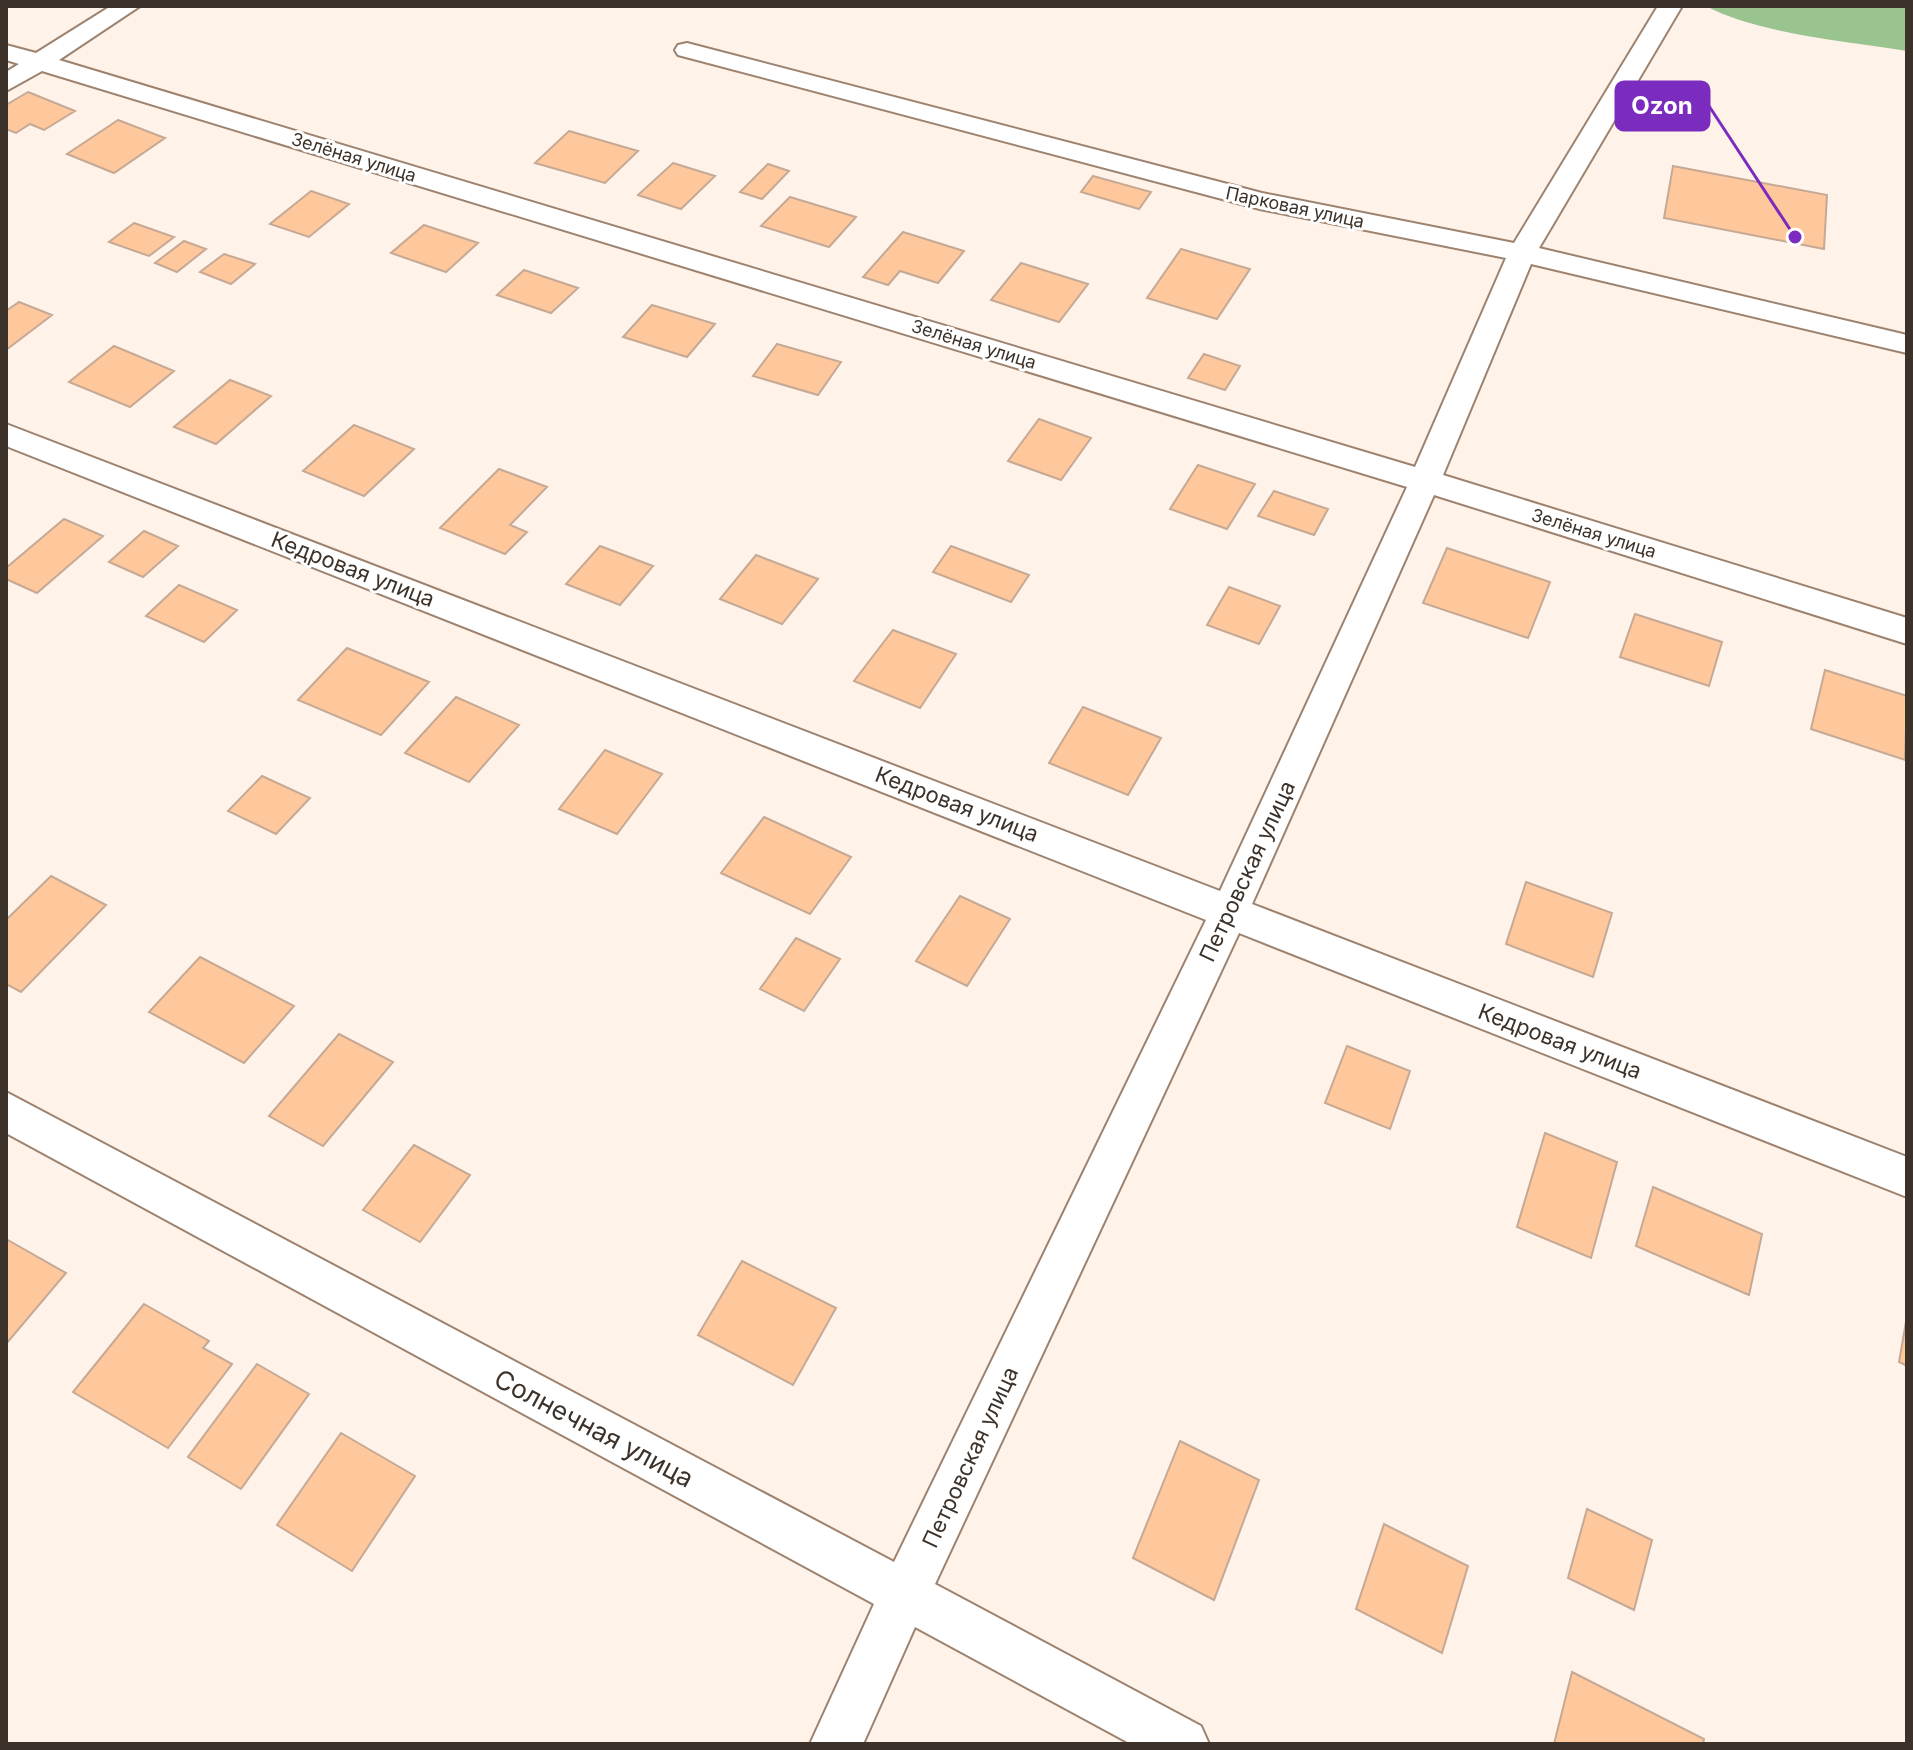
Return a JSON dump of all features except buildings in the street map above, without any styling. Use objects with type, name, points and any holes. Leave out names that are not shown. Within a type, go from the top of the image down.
[{"type":"street","points":[[6,83],[128,6]]},
{"type":"street","name":"Петровская улица","points":[[836,1744],[1230,911],[1425,481],[1522,253],[1670,6]]},
{"type":"street","name":"Парковая улица","points":[[687,50],[1260,201],[1522,253],[1907,344]]},
{"type":"street","name":"Зелёная улица","points":[[6,52],[1425,481],[1907,631]]},
{"type":"street","name":"Кедровая улица","points":[[6,434],[1907,1177]]},
{"type":"street","name":"Солнечная улица","points":[[6,1111],[1183,1744]]},
{"type":"green space","points":[[1706,6],[1907,6],[1907,51],[1777,30],[1727,16]]},
{"type":"place","name":"Ozon","points":[[1795,237]]}]
